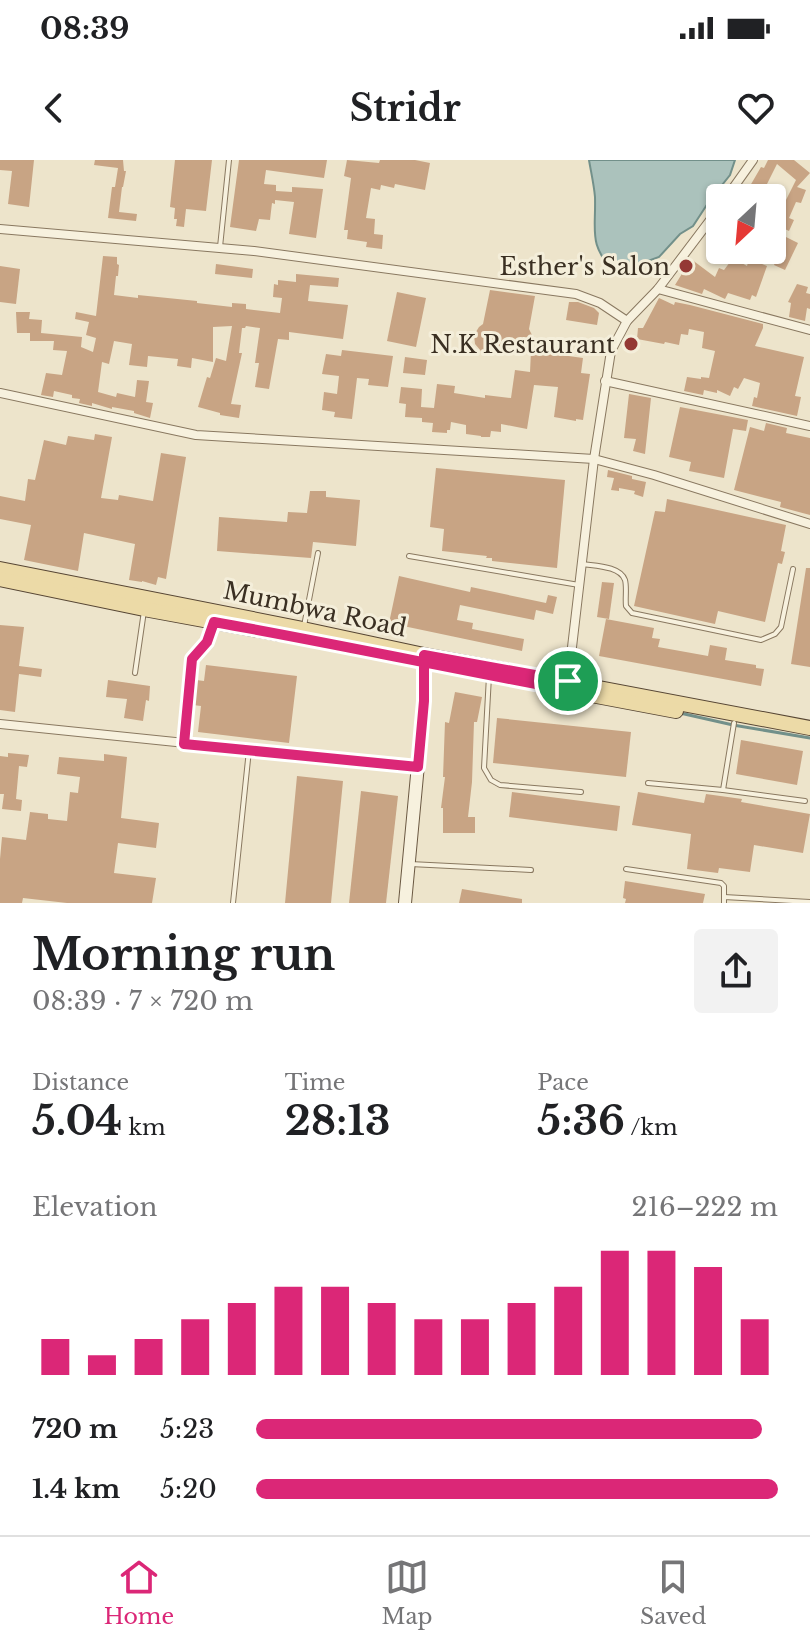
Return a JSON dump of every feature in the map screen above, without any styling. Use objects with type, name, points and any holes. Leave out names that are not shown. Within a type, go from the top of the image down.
[{"type":"main road","name":"Mumbwa Road","points":[[0,569],[303,629],[489,676],[567,686],[810,737]]},
{"type":"main road","name":"Mumbwa Road","points":[[0,579],[214,622],[810,728]]},
{"type":"street","points":[[736,184],[753,160]]},
{"type":"street","points":[[567,686],[594,459],[611,351],[627,321],[658,289],[706,226]]},
{"type":"street","points":[[0,229],[254,251],[576,294],[600,303],[627,321]]},
{"type":"street","points":[[658,289],[810,330]]},
{"type":"street","points":[[605,381],[810,426]]},
{"type":"street","points":[[0,393],[196,435],[594,459],[810,524]]},
{"type":"street","points":[[405,903],[424,701],[424,659]]},
{"type":"street","points":[[0,724],[418,767]]},
{"type":"lane","points":[[219,249],[229,160]]},
{"type":"lane","points":[[303,629],[318,553]]},
{"type":"lane","points":[[409,556],[579,585]]},
{"type":"lane","points":[[582,564],[609,569],[622,576],[626,582],[626,606],[632,613],[761,640],[775,634],[781,627],[793,569]]},
{"type":"lane","points":[[135,673],[144,609]]},
{"type":"lane","points":[[184,744],[192,659],[207,642],[214,622]]},
{"type":"lane","points":[[489,676],[484,768],[491,780],[500,785],[581,792]]},
{"type":"lane","points":[[723,790],[734,723]]},
{"type":"lane","points":[[233,903],[249,750]]},
{"type":"lane","points":[[648,783],[805,801]]},
{"type":"lane","points":[[410,864],[531,870]]},
{"type":"lane","points":[[626,869],[721,883],[724,886],[724,900],[810,902]]},
{"type":"water","points":[[589,160],[735,160],[723,184],[706,184],[706,206],[693,226],[680,234],[659,257],[615,273],[597,246],[595,197]]},
{"type":"building","points":[[0,160],[34,160],[29,207],[8,204],[12,171],[0,170]]},
{"type":"building","points":[[95,160],[123,160],[126,171],[119,212],[137,214],[136,221],[108,218],[118,168],[94,165]]},
{"type":"building","points":[[175,160],[212,160],[206,211],[186,209],[184,227],[176,226],[175,208],[170,207]]},
{"type":"building","points":[[239,160],[327,160],[324,178],[266,170],[264,184],[276,185],[276,191],[292,192],[292,187],[323,189],[316,238],[289,234],[294,202],[275,200],[270,220],[259,219],[256,231],[230,227]]},
{"type":"building","points":[[347,160],[379,163],[380,160],[415,160],[430,163],[425,190],[395,184],[394,188],[381,185],[380,190],[371,188],[366,218],[375,219],[374,234],[383,235],[382,249],[366,247],[367,242],[347,239],[348,230],[344,230],[351,178],[344,176]]},
{"type":"building","points":[[768,160],[794,160],[810,173],[797,187],[806,190],[801,203],[796,202],[789,218],[794,220],[789,231],[786,230],[786,200],[796,180],[777,164],[767,184],[751,184],[761,167],[764,168]]},
{"type":"building","points":[[786,237],[798,243],[785,270],[774,265],[786,264]]},
{"type":"building","points":[[103,256],[117,257],[119,265],[114,295],[197,301],[232,307],[232,303],[246,304],[246,309],[280,313],[282,298],[273,297],[274,284],[278,285],[278,280],[296,282],[296,274],[339,278],[338,287],[310,285],[308,301],[348,305],[343,339],[289,332],[289,340],[278,339],[269,389],[255,387],[260,328],[242,328],[239,353],[242,353],[231,404],[241,405],[239,418],[198,407],[216,358],[226,361],[232,326],[213,327],[213,362],[192,358],[191,368],[177,366],[178,359],[148,356],[147,367],[129,365],[132,344],[114,341],[109,364],[102,362],[98,392],[116,397],[117,393],[135,397],[137,380],[149,381],[146,402],[153,403],[150,418],[134,411],[79,403],[80,399],[72,398],[72,395],[54,391],[53,397],[41,395],[46,373],[62,375],[67,351],[53,350],[54,341],[30,341],[30,333],[17,333],[16,312],[30,312],[29,319],[42,320],[41,333],[82,337],[81,347],[93,352],[96,338],[86,335],[89,322],[75,319],[76,312],[96,316]]},
{"type":"building","points":[[691,259],[715,277],[719,268],[724,270],[728,264],[767,266],[756,297],[752,295],[750,300],[728,293],[725,299],[704,289],[702,294],[675,285]]},
{"type":"building","points":[[216,264],[253,269],[252,278],[215,274]]},
{"type":"building","points":[[0,266],[20,269],[16,304],[0,302]]},
{"type":"building","points":[[797,284],[808,287],[806,293],[810,294],[810,309],[807,308],[805,321],[789,317],[791,303],[788,302]]},
{"type":"building","points":[[490,290],[535,296],[529,329],[534,339],[532,351],[583,358],[581,373],[590,374],[583,420],[554,417],[558,387],[534,385],[527,429],[501,424],[501,432],[491,431],[490,437],[481,437],[466,434],[466,425],[451,422],[447,433],[432,432],[433,423],[422,422],[422,418],[405,417],[406,404],[399,403],[401,387],[422,389],[421,407],[434,408],[437,384],[455,386],[454,393],[511,398],[515,370],[530,372],[531,351],[516,353],[505,344],[495,351],[485,352],[475,344],[474,335],[483,324]]},
{"type":"building","points":[[397,292],[426,298],[416,347],[387,341]]},
{"type":"building","points":[[659,298],[674,305],[675,302],[690,305],[763,324],[755,346],[804,357],[795,396],[801,397],[797,416],[752,406],[760,383],[744,378],[730,396],[717,390],[717,393],[704,390],[703,395],[684,391],[687,377],[709,378],[715,351],[702,348],[704,332],[689,329],[688,335],[681,334],[679,345],[637,339],[638,328],[643,328]]},
{"type":"building","points":[[569,302],[594,308],[599,313],[597,325],[566,320]]},
{"type":"building","points":[[342,350],[393,356],[388,387],[368,385],[369,379],[357,378],[352,419],[334,417],[335,412],[322,410],[324,392],[337,394],[339,376],[322,374],[326,354],[341,356]]},
{"type":"building","points":[[405,357],[427,360],[425,375],[403,373]]},
{"type":"building","points":[[629,394],[651,398],[645,454],[633,451],[636,439],[624,438]]},
{"type":"building","points":[[680,407],[748,420],[746,431],[733,429],[724,478],[689,471],[691,462],[669,457]]},
{"type":"building","points":[[766,423],[787,428],[786,433],[810,438],[810,515],[780,507],[781,502],[734,490],[750,427],[764,431]]},
{"type":"building","points":[[95,434],[112,437],[101,498],[118,500],[119,495],[153,501],[161,453],[186,457],[166,579],[158,577],[156,585],[129,580],[135,544],[84,533],[78,571],[24,560],[31,525],[0,519],[0,496],[25,501],[28,479],[35,480],[44,440],[66,445],[68,436],[94,440]]},
{"type":"building","points":[[436,468],[565,480],[557,568],[492,561],[487,556],[442,551],[444,529],[430,527]]},
{"type":"building","points":[[608,470],[646,482],[643,497],[634,494],[635,491],[611,490],[614,478],[607,477]]},
{"type":"building","points":[[310,491],[326,491],[326,497],[360,500],[356,546],[313,542],[311,558],[217,551],[219,517],[287,522],[288,512],[307,513]]},
{"type":"building","points":[[667,499],[786,525],[781,551],[785,552],[782,564],[778,563],[765,622],[718,611],[715,624],[634,606],[655,511],[665,512]]},
{"type":"building","points":[[806,568],[810,568],[810,667],[791,664]]},
{"type":"building","points":[[399,576],[470,592],[471,587],[546,603],[548,595],[557,597],[553,614],[536,610],[534,620],[460,605],[457,620],[473,623],[472,629],[524,639],[522,651],[389,623]]},
{"type":"building","points":[[602,582],[614,583],[609,619],[597,617]]},
{"type":"building","points":[[606,619],[654,628],[652,638],[660,639],[658,647],[708,656],[710,645],[727,648],[725,660],[764,669],[761,686],[599,656]]},
{"type":"building","points":[[0,625],[24,627],[19,666],[42,669],[41,677],[19,674],[15,712],[0,710]]},
{"type":"building","points":[[206,665],[297,676],[289,743],[198,732],[201,706],[193,705],[196,680],[204,681]]},
{"type":"building","points":[[108,680],[150,686],[143,721],[124,718],[127,699],[106,697]]},
{"type":"building","points":[[455,692],[482,697],[477,722],[474,722],[468,817],[475,817],[475,833],[443,833],[441,808],[445,777],[445,722],[449,723]]},
{"type":"building","points":[[497,718],[631,732],[626,777],[493,763]]},
{"type":"building","points":[[741,740],[803,751],[797,785],[736,774]]},
{"type":"building","points":[[8,753],[29,755],[27,767],[19,766],[16,799],[22,800],[21,811],[2,809],[4,794],[0,794],[0,756],[8,757]]},
{"type":"building","points":[[104,754],[127,757],[121,818],[159,823],[156,848],[118,843],[114,873],[156,878],[152,903],[67,903],[23,898],[22,903],[0,903],[2,837],[26,840],[30,812],[48,814],[48,819],[67,821],[70,792],[78,793],[80,777],[57,774],[59,757],[104,761]]},
{"type":"building","points":[[297,776],[343,781],[331,903],[285,903]]},
{"type":"building","points":[[361,791],[398,796],[386,903],[349,903]]},
{"type":"building","points":[[512,792],[620,806],[617,831],[509,817]]},
{"type":"building","points":[[638,792],[704,803],[706,794],[810,814],[803,853],[754,845],[750,872],[719,868],[718,873],[687,869],[691,834],[632,825]]},
{"type":"building","points":[[625,881],[705,894],[703,903],[625,903]]},
{"type":"building","points":[[462,889],[522,899],[522,903],[459,903]]},
{"type":"waterway","points":[[374,657],[421,664]]},
{"type":"waterway","points":[[429,666],[582,695]]},
{"type":"waterway","points":[[680,713],[810,738]]},
{"type":"place","name":"Esther's Salon","points":[[686,266]]},
{"type":"place","name":"N.K Restaurant","points":[[631,344]]},
{"type":"route","points":[[568,681],[424,655],[424,663],[424,701],[418,767],[184,744],[192,659],[207,642],[214,622],[288,635],[424,663],[567,690],[568,681]]}]
